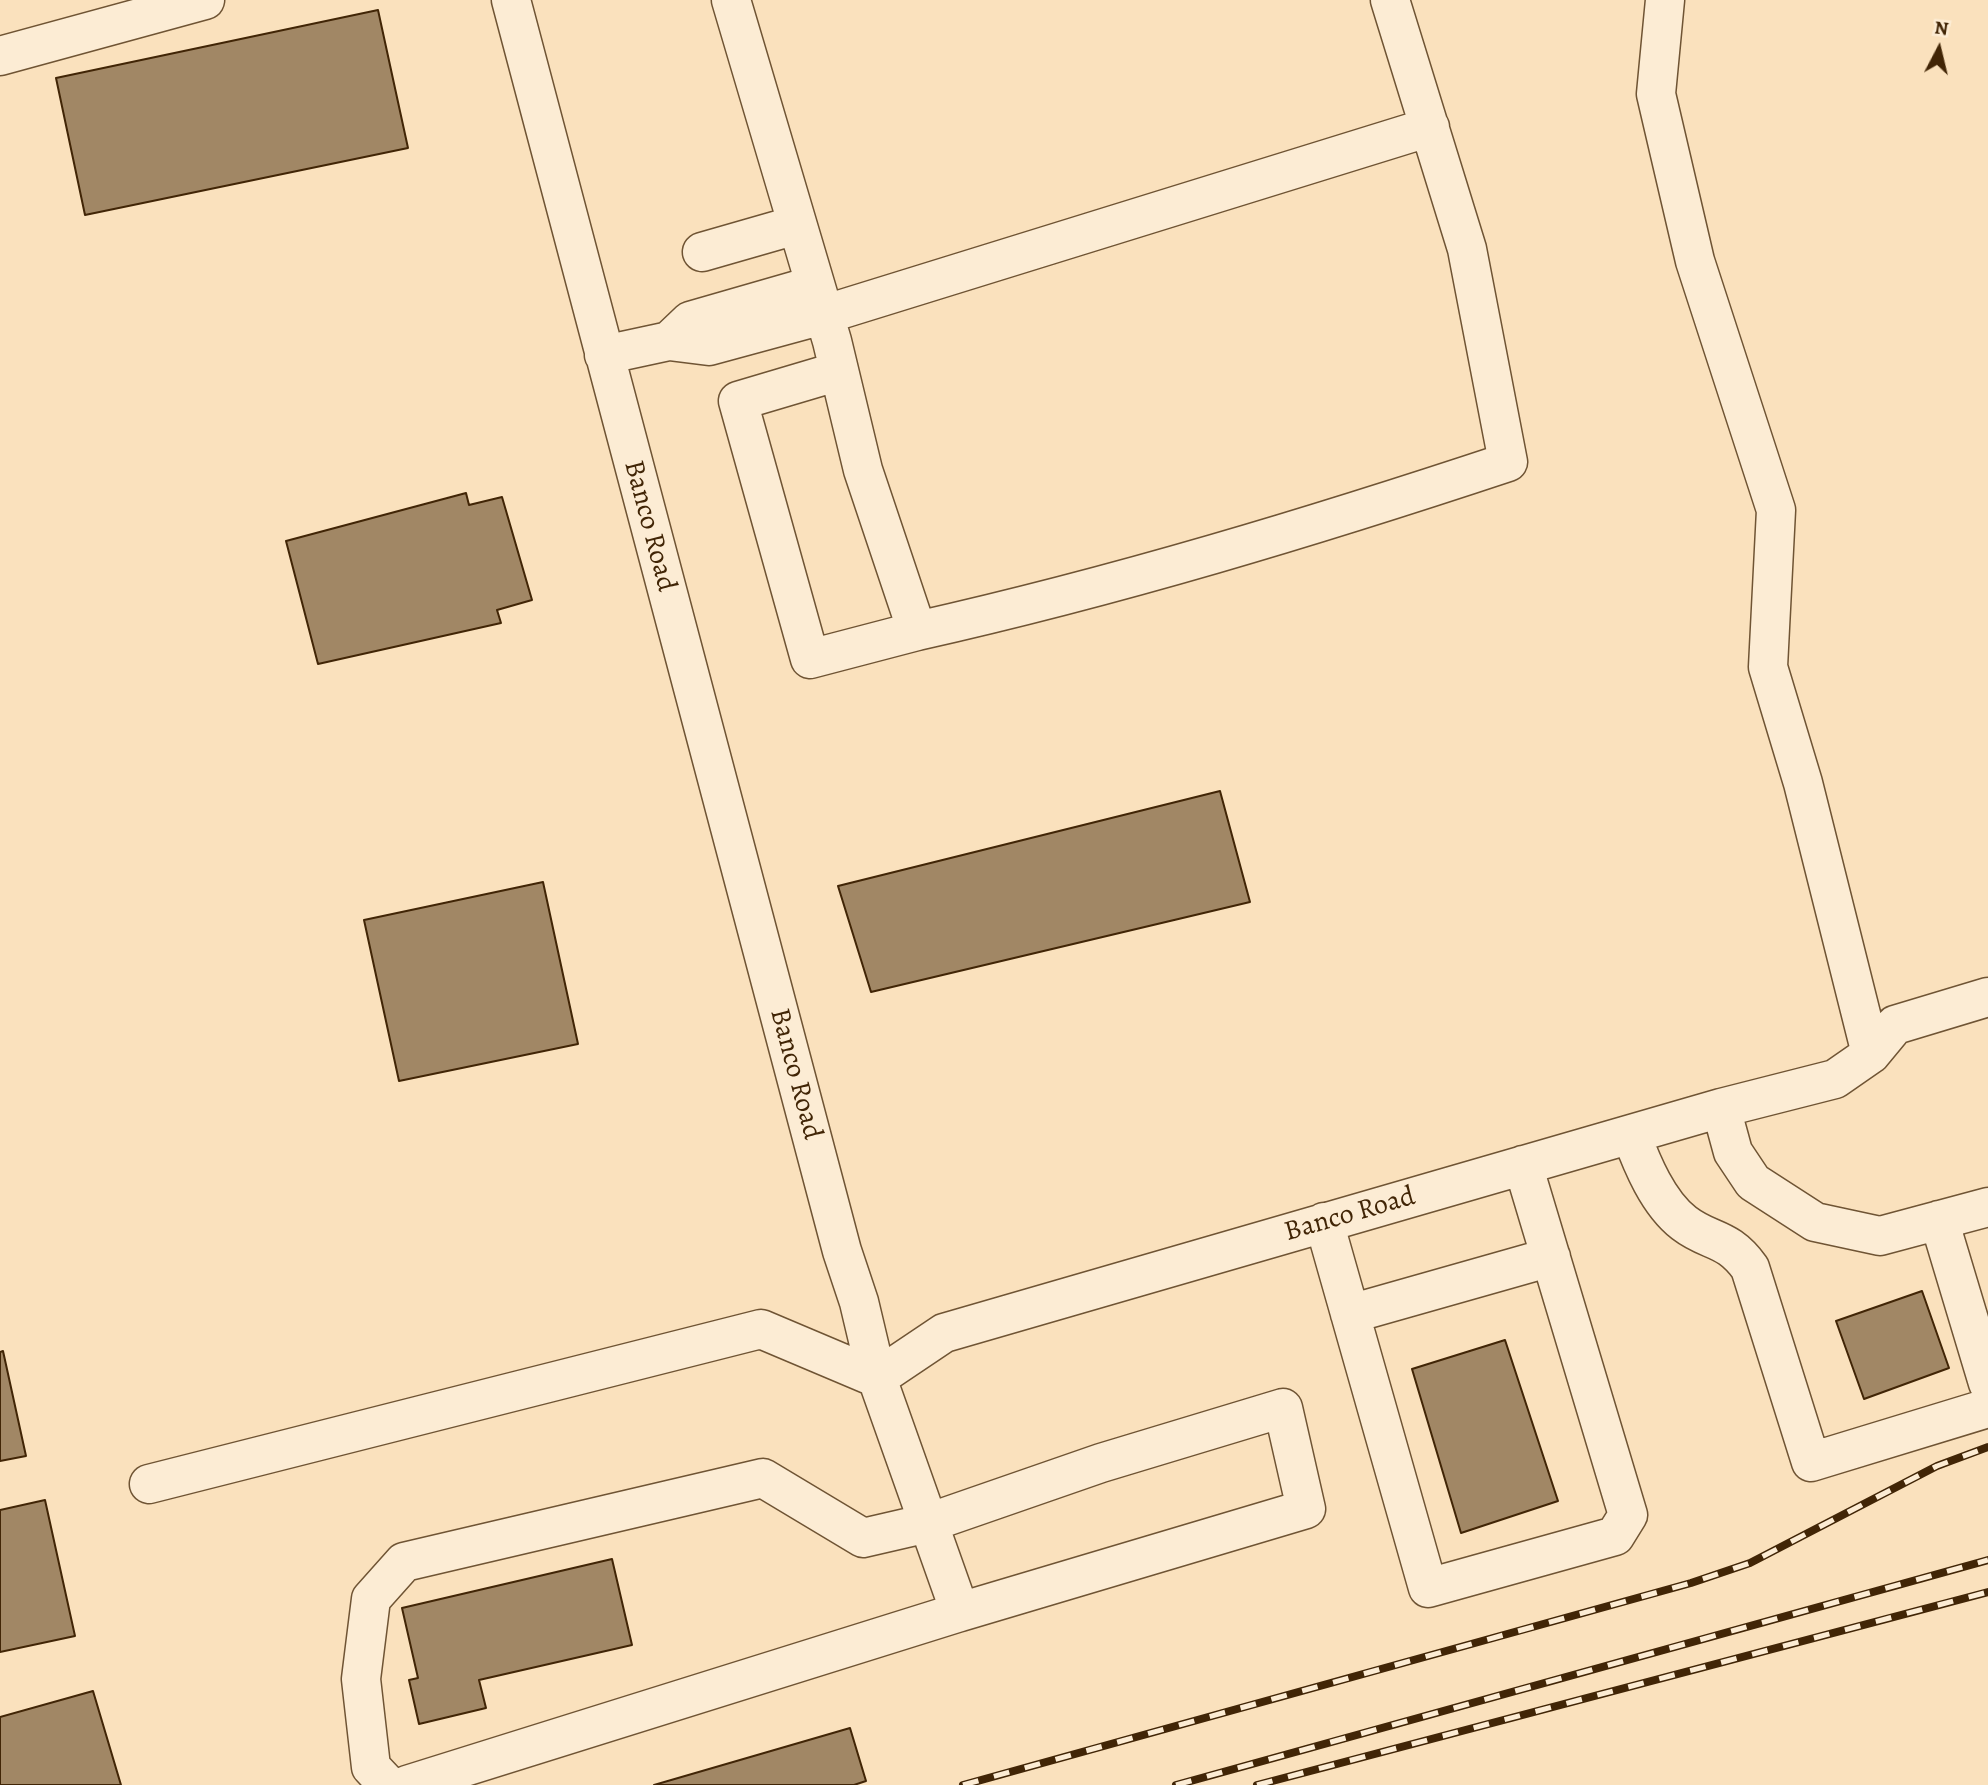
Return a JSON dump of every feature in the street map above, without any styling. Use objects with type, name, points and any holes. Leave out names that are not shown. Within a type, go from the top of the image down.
[{"type":"street","points":[[0,56],[205,0]]},
{"type":"street","name":"Banco Road","points":[[510,0],[838,1237],[859,1302],[877,1378],[944,1333],[1721,1108],[1835,1079],[1871,1054],[1895,1025],[1988,997]]},
{"type":"street","points":[[731,0],[839,371],[863,470],[916,631]]},
{"type":"street","points":[[839,371],[738,401],[810,659],[916,631],[1025,607],[1219,555],[1508,463],[1467,249],[1390,0]]},
{"type":"street","points":[[1665,0],[1656,94],[1695,261],[1776,510],[1768,667],[1802,783],[1871,1054]]},
{"type":"street","points":[[604,355],[669,341],[690,321],[923,283],[1430,127]]},
{"type":"street","points":[[702,252],[796,225]]},
{"type":"street","points":[[1721,1108],[1734,1152],[1752,1182],[1815,1222],[1880,1236],[1988,1207]]},
{"type":"street","points":[[1631,1134],[1646,1175],[1683,1223],[1737,1250],[1750,1268],[1811,1462],[1988,1408]]},
{"type":"street","points":[[1324,1222],[1428,1588],[1615,1536],[1628,1515],[1523,1165]]},
{"type":"street","points":[[1940,1220],[1988,1383]]},
{"type":"street","points":[[1350,1314],[1551,1257]]},
{"type":"street","points":[[149,1485],[761,1329],[877,1378],[960,1612]]},
{"type":"street","points":[[388,1785],[371,1767],[361,1679],[371,1599],[404,1562],[763,1478],[863,1538],[928,1523],[1101,1463],[1283,1408],[1306,1509],[960,1612],[407,1785]]},
{"type":"building","points":[[378,10],[408,148],[85,215],[56,78]]},
{"type":"building","points":[[466,493],[469,505],[502,497],[532,600],[497,610],[501,623],[318,664],[286,541]]},
{"type":"building","points":[[1220,791],[1250,902],[871,992],[838,886]]},
{"type":"building","points":[[543,882],[578,1044],[399,1081],[364,920]]},
{"type":"building","points":[[1922,1291],[1949,1368],[1864,1399],[1836,1321]]},
{"type":"building","points":[[1505,1340],[1558,1501],[1461,1533],[1412,1369]]},
{"type":"building","points":[[3,1351],[26,1456],[0,1461],[0,1352]]},
{"type":"building","points":[[45,1500],[75,1636],[0,1652],[0,1510]]},
{"type":"building","points":[[612,1559],[632,1645],[479,1680],[486,1708],[419,1724],[409,1680],[418,1678],[402,1608]]},
{"type":"building","points":[[93,1691],[121,1785],[0,1785],[0,1717]]},
{"type":"building","points":[[850,1728],[866,1781],[854,1785],[654,1785]]},
{"type":"railway","points":[[963,1785],[1691,1583],[1750,1563],[1937,1466],[1988,1447]]},
{"type":"railway","points":[[1176,1785],[1988,1560]]},
{"type":"railway","points":[[1257,1785],[1988,1592]]}]
